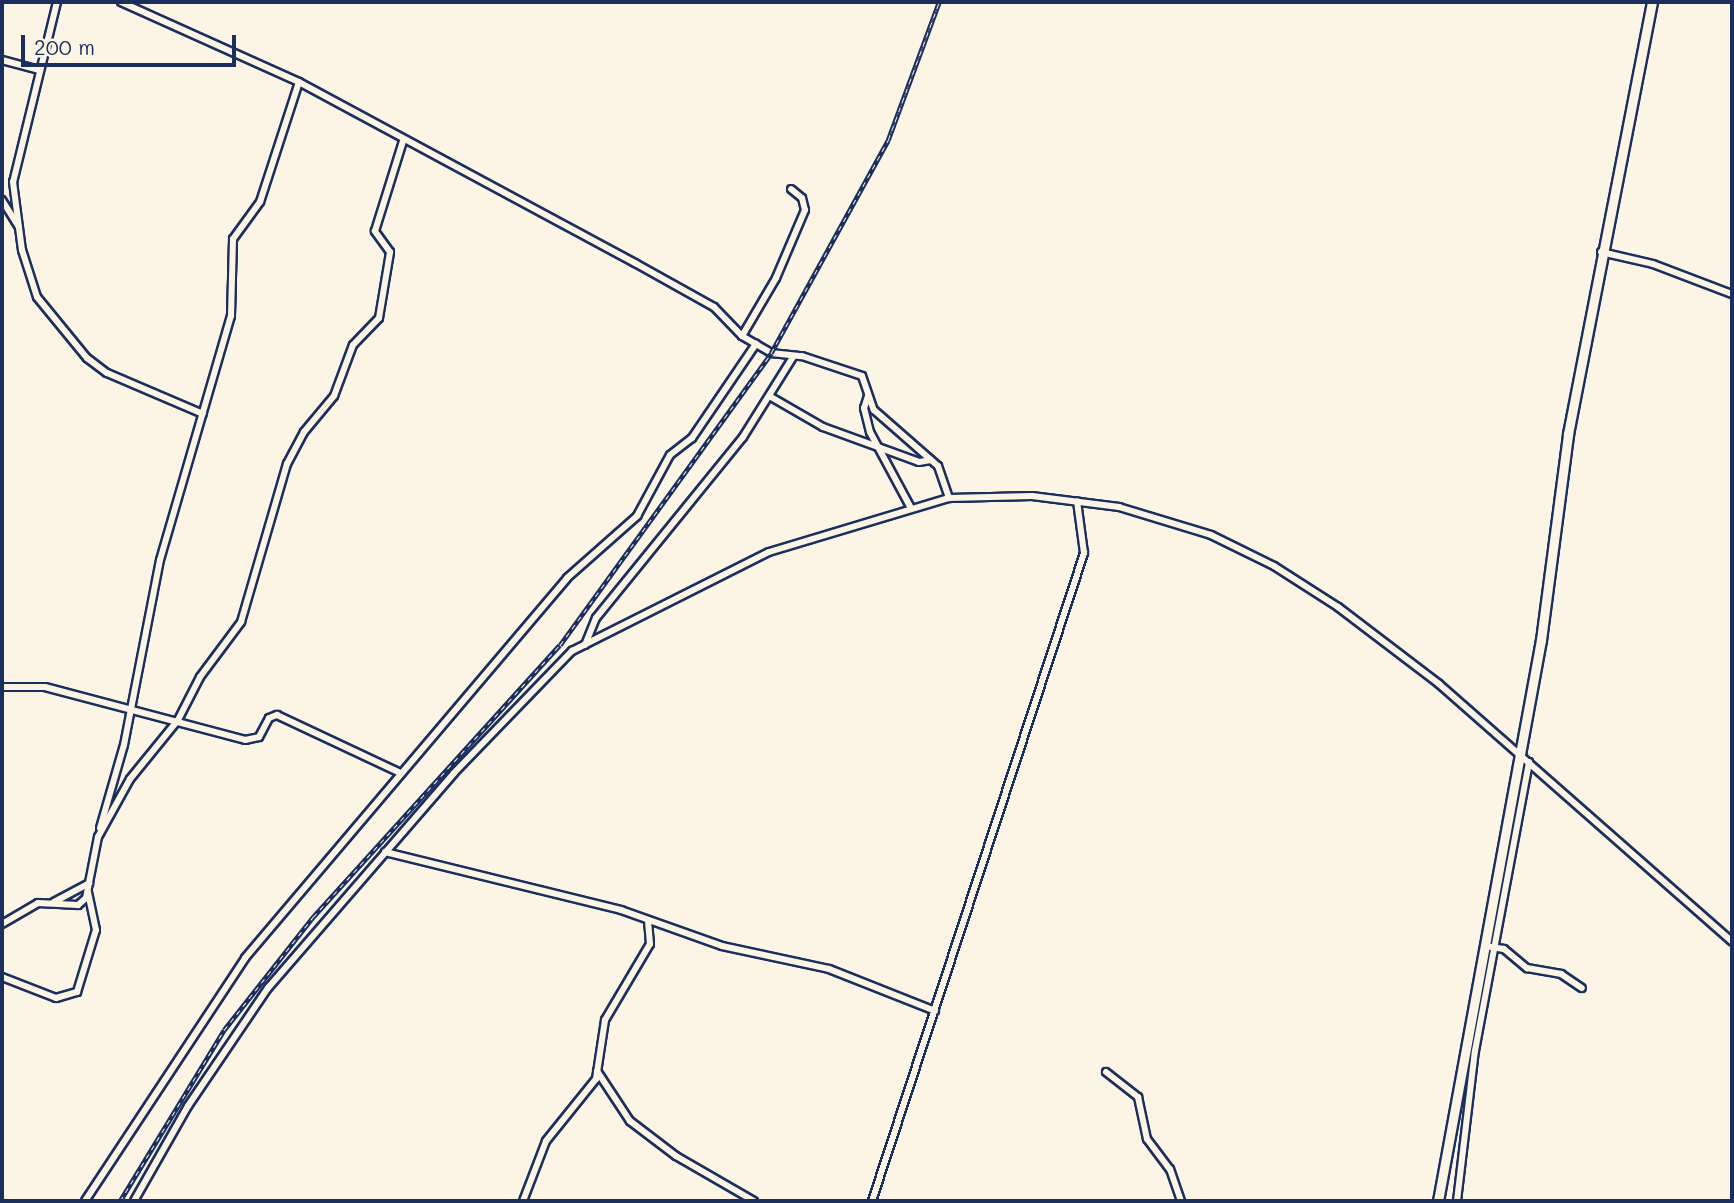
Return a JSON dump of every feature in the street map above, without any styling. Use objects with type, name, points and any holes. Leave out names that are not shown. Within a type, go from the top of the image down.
[{"type":"street","points":[[57,2],[13,182],[19,227],[37,297],[87,358],[107,373],[202,414]]},
{"type":"street","points":[[121,2],[299,82],[403,141],[714,307],[742,336],[755,344],[862,376],[868,396],[879,415],[931,460],[950,498]]},
{"type":"street","points":[[1457,1201],[1518,753],[1601,252],[1652,2]]},
{"type":"street","points":[[2,60],[39,70]]},
{"type":"street","points":[[2,977],[55,998],[78,992],[96,938],[88,892],[98,837],[124,745],[128,706],[163,549],[231,316],[233,239],[260,202],[299,82]]},
{"type":"street","points":[[98,837],[130,779],[178,720],[200,677],[247,609],[296,446],[334,396],[353,345],[379,318],[390,253],[374,231],[403,141]]},
{"type":"street","points":[[742,336],[776,278],[805,210],[802,198],[792,189]]},
{"type":"street","points":[[2,200],[19,227]]},
{"type":"street","points":[[1601,252],[1653,264],[1732,295]]},
{"type":"street","points":[[85,1201],[245,958],[398,772],[567,578],[637,516],[670,455],[692,438],[755,344]]},
{"type":"street","points":[[585,645],[596,618],[771,397],[793,357]]},
{"type":"street","points":[[868,396],[866,419],[911,508]]},
{"type":"street","points":[[771,397],[810,422],[919,462],[931,460]]},
{"type":"street","points":[[134,1201],[188,1106],[268,988],[385,852],[550,671],[585,645],[769,552],[950,498],[1032,496],[1077,501],[1167,519],[1274,566],[1363,625],[1529,762],[1732,941]]},
{"type":"street","points":[[872,1201],[1084,553],[1077,501]]},
{"type":"street","points":[[2,687],[45,687],[128,706],[250,740],[277,715],[398,772]]},
{"type":"street","points":[[1437,1201],[1529,762]]},
{"type":"street","points":[[385,852],[621,910],[648,923],[866,980],[934,1011]]},
{"type":"street","points":[[53,902],[89,883]]},
{"type":"street","points":[[2,924],[38,903],[78,905],[88,892]]},
{"type":"street","points":[[523,1201],[546,1141],[596,1080],[607,1016],[650,944],[648,923]]},
{"type":"street","points":[[1490,946],[1524,967],[1556,972],[1582,988]]},
{"type":"street","points":[[597,1071],[630,1121],[676,1156],[754,1201]]},
{"type":"street","points":[[1106,1072],[1138,1097],[1147,1139],[1170,1169],[1181,1201]]},
{"type":"railway","points":[[120,1201],[224,1030],[313,917],[560,645],[771,353],[888,140],[939,2]]}]
